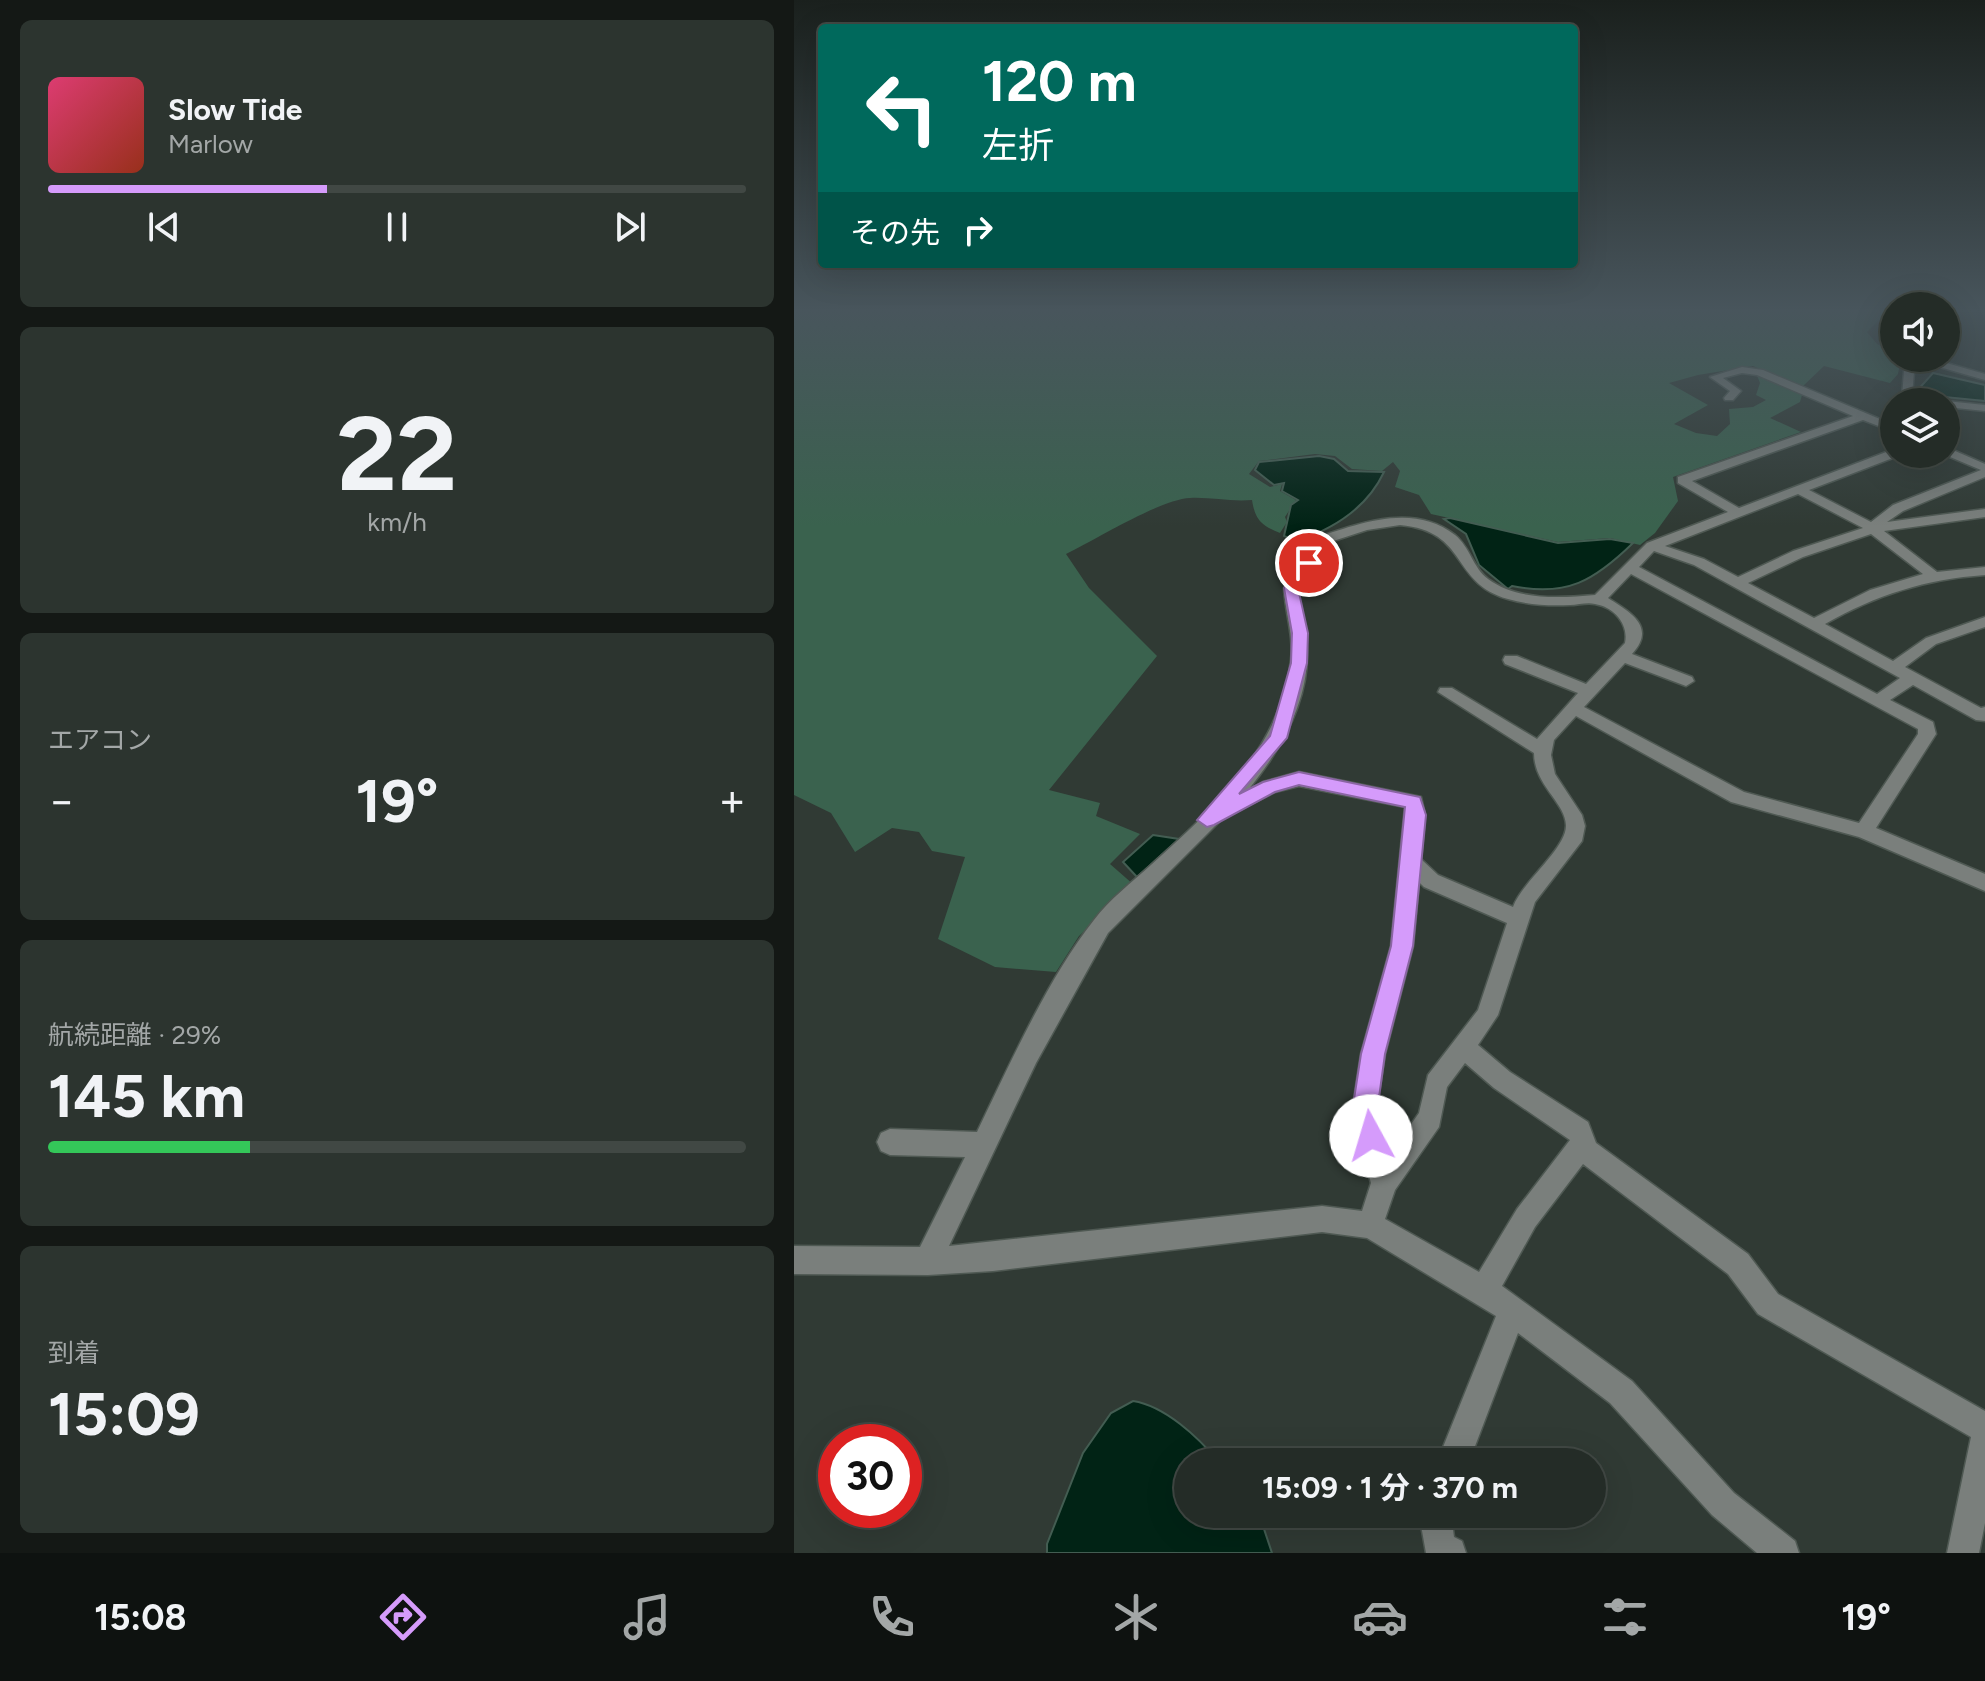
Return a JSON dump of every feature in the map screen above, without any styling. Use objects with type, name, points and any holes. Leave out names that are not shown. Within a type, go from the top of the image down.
[{"type":"street","points":[[1722,381],[1736,391],[1729,398]]},
{"type":"street","points":[[1781,381],[1880,423]]},
{"type":"street","points":[[1960,405],[1985,408]]},
{"type":"street","points":[[1736,512],[1682,480],[1863,416]]},
{"type":"street","points":[[1960,458],[1985,470]]},
{"type":"street","points":[[1599,599],[1652,546],[1880,459]]},
{"type":"street","points":[[1871,527],[1898,508],[1985,470]]},
{"type":"street","points":[[1800,490],[1871,527],[1934,576]]},
{"type":"street","points":[[1737,583],[1792,554],[1871,527],[1985,513]]},
{"type":"street","points":[[928,1261],[1067,981],[1096,932],[1207,820],[1278,738],[1299,663],[1300,633],[1291,588],[1315,554],[1314,543],[1373,523],[1424,525],[1451,539],[1480,580],[1491,587],[1543,601],[1599,599],[1633,622],[1637,630],[1633,644],[1546,738],[1543,750],[1546,775],[1563,796],[1576,826],[1572,841],[1526,899],[1487,1015],[1436,1083],[1430,1118],[1384,1183],[1370,1225]]},
{"type":"street","points":[[1652,546],[1699,562],[1892,669],[1984,715]]},
{"type":"street","points":[[1630,568],[1927,726],[1927,734],[1864,831]]},
{"type":"street","points":[[1813,625],[1859,597],[1900,582],[1985,571]]},
{"type":"street","points":[[1892,669],[1931,641],[1985,622]]},
{"type":"street","points":[[1622,656],[1686,681]]},
{"type":"street","points":[[1511,660],[1590,692]]},
{"type":"street","points":[[1878,701],[1912,678]]},
{"type":"street","points":[[1446,692],[1543,750]]},
{"type":"street","points":[[1575,709],[1738,797],[1864,831],[1985,883]]},
{"type":"street","points":[[1207,820],[1269,787],[1299,779],[1414,802],[1416,815],[1402,946],[1373,1054],[1364,1112],[1384,1183]]},
{"type":"street","points":[[1411,861],[1431,881],[1519,919]]},
{"type":"street","points":[[1463,1047],[1502,1080],[1579,1131],[1586,1151],[1738,1264],[1768,1304],[1985,1428]]},
{"type":"street","points":[[890,1142],[986,1145]]},
{"type":"street","points":[[1484,1290],[1526,1218],[1583,1143]]},
{"type":"street","points":[[794,1260],[928,1261],[1322,1219],[1370,1225],[1484,1290],[1621,1392],[1723,1504],[1783,1553]]},
{"type":"street","points":[[1458,1448],[1512,1310]]},
{"type":"street","points":[[1963,1553],[1985,1439]]},
{"type":"shaded area","points":[[794,381],[1675,381],[1669,383],[1708,405],[1674,424],[1696,433],[1717,436],[1730,424],[1729,409],[1753,407],[1766,400],[1756,395],[1759,381],[1774,381],[1802,395],[1800,402],[1770,418],[1801,432],[1673,477],[1678,501],[1655,533],[1640,545],[1610,538],[1558,542],[1431,514],[1419,495],[1395,487],[1400,471],[1393,462],[1382,471],[1352,469],[1335,456],[1315,454],[1259,461],[1249,474],[1270,487],[1282,484],[1280,491],[1296,500],[1285,517],[1287,522],[1280,533],[1260,521],[1252,500],[1190,498],[1146,512],[1066,554],[1089,588],[1157,656],[1049,790],[1100,803],[1096,816],[1140,834],[1110,864],[1134,885],[1079,936],[1056,972],[995,967],[938,939],[965,857],[932,851],[919,832],[892,828],[855,852],[831,813],[794,795]]},
{"type":"shaded area","points":[[1789,381],[1808,381],[1802,387]]},
{"type":"shaded area","points":[[1925,381],[1970,381],[1985,385],[1985,401],[1960,399],[1960,388],[1919,388]]},
{"type":"shaded area","points":[[1319,456],[1334,459],[1348,471],[1384,472],[1368,496],[1348,516],[1297,541],[1284,536],[1291,505],[1298,500],[1282,491],[1284,483],[1274,485],[1255,470],[1259,462]]},
{"type":"shaded area","points":[[1444,519],[1558,543],[1610,539],[1633,543],[1605,567],[1578,583],[1549,589],[1512,586],[1508,589],[1479,565],[1466,534]]},
{"type":"shaded area","points":[[1153,835],[1179,839],[1137,877],[1123,862]]},
{"type":"shaded area","points":[[1133,1401],[1145,1404],[1169,1416],[1206,1448],[1174,1448],[1174,1528],[1264,1528],[1272,1553],[1047,1553],[1047,1544],[1083,1453],[1111,1413]]},
{"type":"route","points":[[1309,563],[1291,588],[1300,633],[1299,663],[1278,738],[1253,771],[1207,820],[1269,787],[1299,779],[1414,802],[1416,815],[1402,946],[1373,1054],[1364,1112],[1371,1136]]}]
